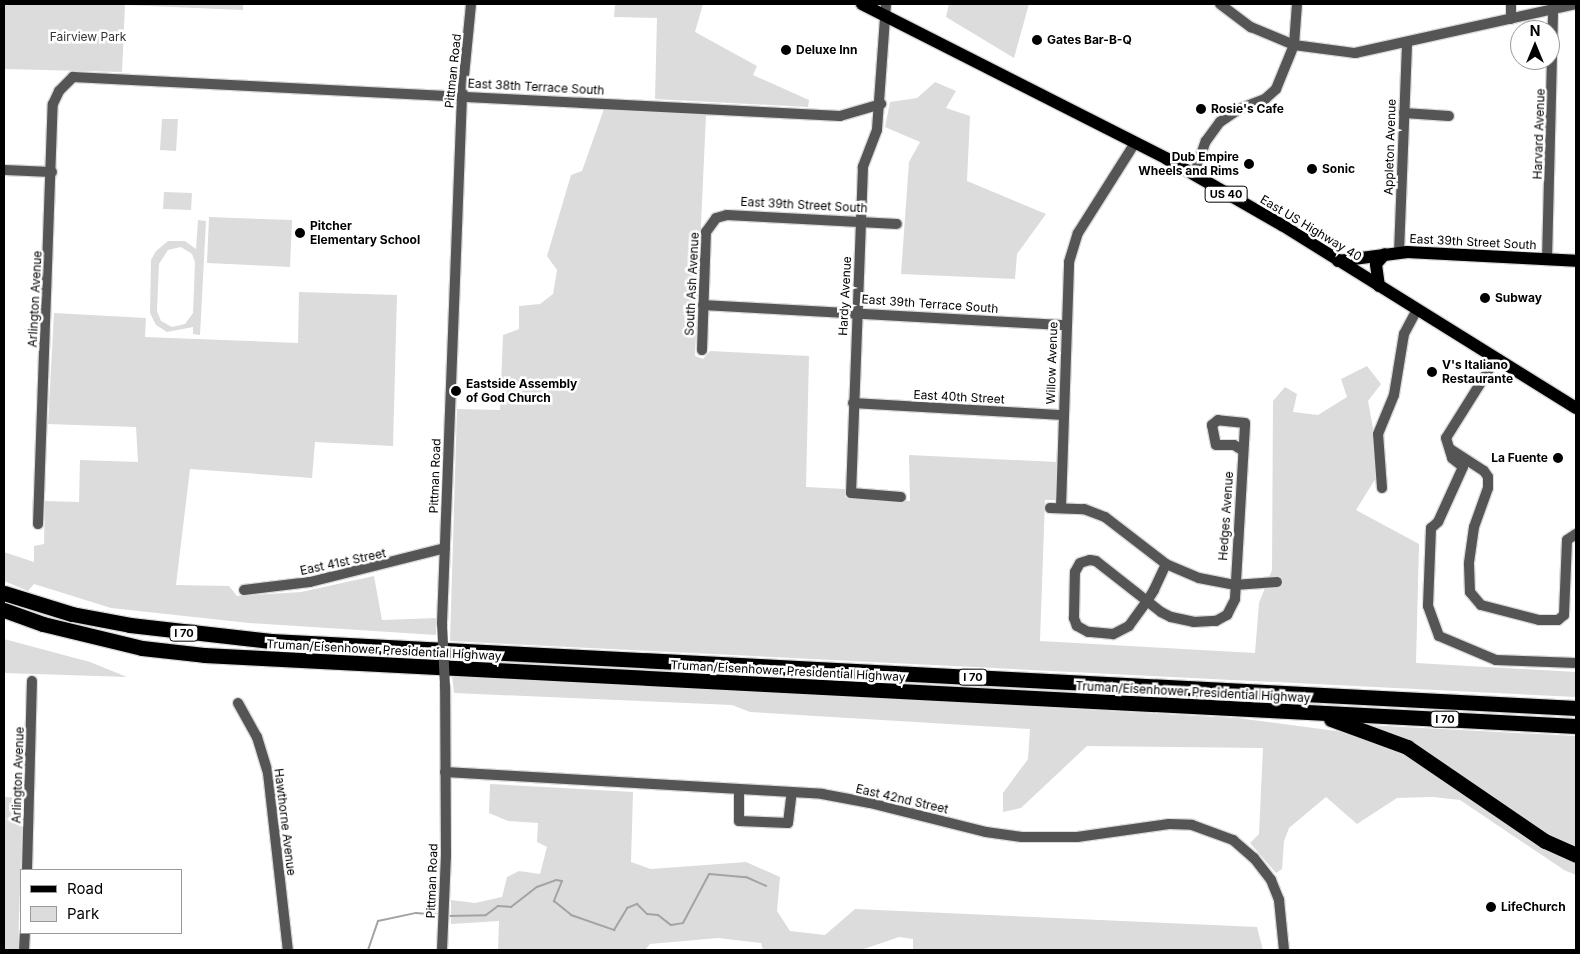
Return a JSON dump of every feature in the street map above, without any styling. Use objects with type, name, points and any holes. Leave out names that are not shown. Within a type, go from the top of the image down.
[{"type":"highway","name":"Truman/Eisenhower Presidential Highway","points":[[4,593],[72,614],[130,625],[271,641],[1576,708]]},
{"type":"highway","name":"Truman/Eisenhower Presidential Highway","points":[[4,610],[43,624],[142,648],[204,655],[1576,726]]},
{"type":"highway","points":[[1313,713],[1407,747],[1545,841],[1576,855]]},
{"type":"main road","name":"East US Highway 40","points":[[862,4],[1194,175],[1379,286],[1495,360],[1576,408]]},
{"type":"main road","name":"East 39th Street South","points":[[1338,261],[1399,253],[1576,261]]},
{"type":"main road","points":[[1379,286],[1376,264],[1385,254]]},
{"type":"street","name":"Pittman Road","points":[[442,950],[445,687],[442,623],[462,96],[470,4]]},
{"type":"street","name":"Hardy Avenue","points":[[886,4],[878,130],[863,167],[856,312],[851,493],[901,496]]},
{"type":"street","points":[[1220,4],[1251,27],[1294,45],[1356,53],[1576,4]]},
{"type":"street","points":[[1194,175],[1206,141],[1220,122],[1239,109],[1265,99],[1276,89],[1294,45],[1297,4]]},
{"type":"street","points":[[1510,19],[1511,4]]},
{"type":"street","name":"Harvard Avenue","points":[[1547,260],[1553,9]]},
{"type":"street","name":"Appleton Avenue","points":[[1399,253],[1406,42]]},
{"type":"street","name":"East 38th Terrace South","points":[[70,79],[78,76],[840,116],[859,113],[881,104]]},
{"type":"street","name":"Arlington Avenue","points":[[38,524],[53,104],[58,91],[70,79]]},
{"type":"street","points":[[1404,113],[1449,116]]},
{"type":"street","name":"Willow Avenue","points":[[1135,143],[1085,222],[1069,262],[1065,325],[1063,415],[1055,508],[1084,509],[1105,517],[1166,564]]},
{"type":"street","points":[[4,170],[52,172]]},
{"type":"street","name":"East 39th Street South","points":[[712,222],[727,215],[897,224]]},
{"type":"street","name":"South Ash Avenue","points":[[702,350],[706,232],[712,222]]},
{"type":"street","name":"East 39th Terrace South","points":[[703,305],[1065,325]]},
{"type":"street","points":[[1382,488],[1378,434],[1394,395],[1404,334],[1417,310]]},
{"type":"street","points":[[1495,360],[1448,431],[1447,447],[1463,467],[1438,522],[1431,528],[1427,594],[1439,636],[1496,660],[1576,664]]},
{"type":"street","name":"East 40th Street","points":[[853,403],[1063,415]]},
{"type":"street","points":[[1447,447],[1484,471],[1488,478],[1488,488],[1470,545],[1470,592],[1481,604],[1503,612],[1558,620],[1564,616],[1567,540],[1576,534]]},
{"type":"street","name":"Hedges Avenue","points":[[1234,584],[1242,488],[1242,450]]},
{"type":"street","name":"East 41st Street","points":[[244,590],[310,582],[445,548]]},
{"type":"street","points":[[1234,584],[1232,608],[1216,621],[1194,622],[1171,617],[1147,601],[1096,561],[1085,560],[1075,572],[1074,618],[1078,627],[1088,632],[1121,632],[1129,626],[1147,601],[1166,564],[1199,578],[1234,584],[1277,582]]},
{"type":"street","name":"Arlington Avenue","points":[[27,869],[32,682]]},
{"type":"street","name":"Hawthorne Avenue","points":[[238,703],[257,737],[268,773],[288,950]]},
{"type":"street","name":"East 42nd Street","points":[[445,772],[792,792],[870,803],[986,832],[1022,837],[1077,837],[1169,824],[1211,830],[1233,840],[1254,858],[1271,880],[1279,900],[1285,938],[1284,950]]},
{"type":"street","points":[[739,790],[739,820],[788,823],[792,792]]},
{"type":"street","points":[[24,950],[25,934]]},
{"type":"green space","name":"Fairview Park","points":[[4,4],[243,4],[243,10],[125,5],[122,72],[4,69]]},
{"type":"green space","points":[[703,4],[695,32],[757,66],[753,75],[809,100],[808,107],[655,99],[657,18],[614,17],[615,5]]},
{"type":"green space","points":[[949,4],[1029,4],[1014,58],[946,17]]},
{"type":"green space","points":[[935,82],[956,91],[946,108],[970,116],[967,181],[1046,214],[1017,254],[1015,279],[901,274],[909,162],[920,142],[885,127],[890,102],[917,98]]},
{"type":"green space","points":[[604,109],[706,115],[695,356],[703,359],[710,351],[809,356],[806,487],[845,489],[845,497],[910,501],[909,455],[1057,462],[1055,500],[1045,500],[1040,641],[1255,653],[1259,603],[1272,570],[1273,401],[1285,387],[1297,394],[1293,412],[1318,415],[1347,397],[1341,379],[1367,366],[1381,384],[1368,401],[1376,444],[1376,478],[1356,510],[1419,544],[1416,663],[1576,672],[1576,697],[450,641],[457,409],[500,410],[503,335],[519,329],[519,306],[540,304],[553,294],[557,270],[547,256],[571,175],[582,171]]},
{"type":"green space","points":[[162,119],[178,119],[176,151],[160,150]]},
{"type":"green space","points":[[164,192],[192,193],[191,210],[163,209]]},
{"type":"green space","points":[[209,217],[292,220],[290,267],[207,263]]},
{"type":"green space","points":[[198,220],[206,221],[200,335],[193,334],[193,327],[167,332],[156,325],[150,313],[151,260],[156,251],[168,241],[185,241],[196,249]],"holes":[[[181,247],[192,254],[195,262],[193,313],[185,324],[172,327],[161,321],[157,311],[159,264],[168,250]]]},
{"type":"green space","points":[[299,292],[397,295],[393,446],[315,442],[312,478],[190,469],[176,585],[229,586],[237,596],[301,592],[374,576],[382,620],[437,618],[436,635],[249,623],[111,608],[34,584],[28,591],[4,581],[4,552],[34,562],[34,546],[44,544],[45,501],[79,502],[80,460],[138,462],[136,427],[48,424],[54,313],[146,318],[145,337],[298,343]]},
{"type":"green space","points":[[4,639],[90,662],[127,677],[4,673]]},
{"type":"green space","points":[[452,675],[1237,718],[1351,733],[1404,753],[1576,863],[1576,875],[1564,870],[1460,800],[1433,797],[1397,798],[1357,824],[1326,797],[1289,828],[1284,841],[1282,869],[1276,873],[1250,843],[1259,834],[1263,748],[1087,746],[1021,808],[1003,812],[1003,793],[1028,759],[1030,729],[750,712],[732,705],[454,693]]},
{"type":"green space","points":[[1366,725],[1576,736],[1576,850],[1564,844]]},
{"type":"green space","points":[[490,784],[633,792],[631,862],[651,869],[746,862],[780,877],[777,911],[790,931],[825,935],[855,909],[1257,927],[1263,950],[913,950],[913,939],[899,937],[861,950],[763,950],[761,943],[718,938],[650,944],[645,950],[498,950],[499,921],[451,924],[451,900],[475,903],[502,897],[507,877],[519,871],[540,874],[547,847],[537,842],[538,823],[508,821],[489,813]]},
{"type":"green space","points":[[4,797],[23,798],[18,950],[4,950]]},
{"type":"waterway","points":[[447,916],[486,915],[498,906],[511,907],[537,887],[556,880],[562,881],[554,901],[571,915],[614,930],[627,908],[637,904],[647,914],[658,915],[671,925],[683,923],[709,874],[746,877],[766,886]]},
{"type":"waterway","points":[[368,950],[378,921],[416,913],[440,915]]},
{"type":"place","name":"Gates Bar-B-Q","points":[[1037,40]]},
{"type":"place","name":"Deluxe Inn","points":[[786,50]]},
{"type":"place","name":"Rosie's Cafe","points":[[1201,109]]},
{"type":"place","name":"Dub Empire Wheels and Rims","points":[[1249,164]]},
{"type":"place","name":"Sonic","points":[[1312,169]]},
{"type":"place","name":"Pitcher Elementary School","points":[[300,233]]},
{"type":"place","name":"Subway","points":[[1485,298]]},
{"type":"place","name":"V's Italiano Restaurante","points":[[1432,372]]},
{"type":"place","name":"Eastside Assembly of God Church","points":[[456,391]]},
{"type":"place","name":"La Fuente","points":[[1558,458]]},
{"type":"place","name":"LifeChurch","points":[[1491,907]]}]
